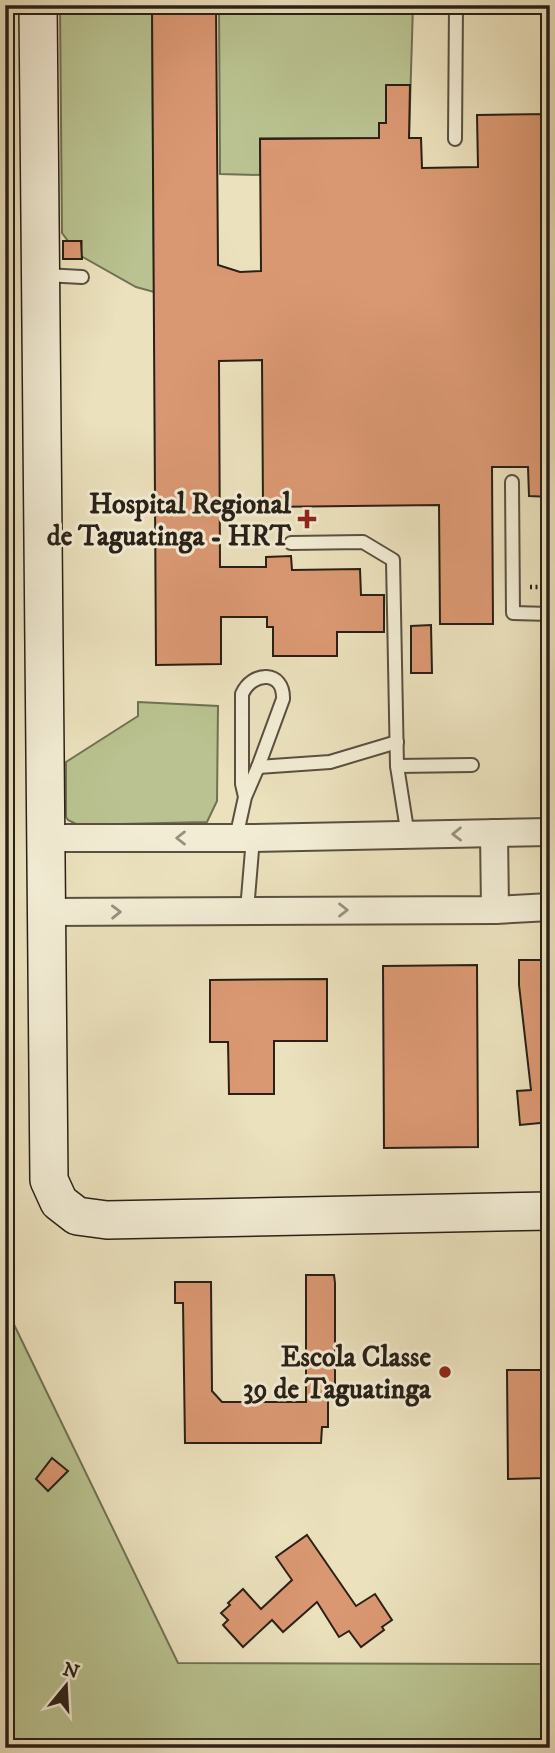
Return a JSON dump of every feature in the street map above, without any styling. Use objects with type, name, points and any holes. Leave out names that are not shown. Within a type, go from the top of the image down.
[{"type":"street","points":[[38,5],[49,1180],[59,1202],[77,1216],[107,1220],[550,1211]]},
{"type":"street","points":[[47,838],[244,838],[550,832]]},
{"type":"street","points":[[494,833],[495,909]]},
{"type":"street","points":[[47,912],[550,907]]},
{"type":"lane","points":[[455,139],[456,5]]},
{"type":"lane","points":[[41,275],[82,277]]},
{"type":"lane","points":[[512,482],[513,613],[550,614]]},
{"type":"lane","points":[[291,543],[363,542],[393,560],[397,766],[408,836]]},
{"type":"lane","points":[[245,797],[284,699],[280,684],[268,677],[251,681],[242,694],[247,910]]},
{"type":"lane","points":[[258,767],[330,762],[397,742]]},
{"type":"lane","points":[[397,766],[472,765]]},
{"type":"green space","points":[[60,5],[152,5],[154,292],[136,287],[81,256],[82,241],[68,241],[62,233]]},
{"type":"green space","points":[[219,5],[413,5],[409,138],[260,138],[260,175],[220,174]]},
{"type":"green space","points":[[138,702],[218,706],[217,801],[207,822],[78,825],[66,817],[66,762],[138,716]]},
{"type":"green space","points":[[5,1306],[178,1663],[550,1664],[550,1748],[5,1748]]},
{"type":"building","points":[[152,5],[216,5],[218,265],[240,272],[261,271],[260,139],[379,138],[379,123],[386,123],[386,85],[410,85],[409,138],[421,138],[422,168],[478,167],[477,115],[550,114],[550,497],[529,496],[528,467],[492,467],[493,624],[440,624],[439,505],[263,507],[262,360],[219,361],[220,567],[266,567],[266,557],[291,556],[292,570],[360,569],[361,595],[384,595],[384,632],[337,632],[337,656],[273,656],[273,627],[267,627],[267,617],[221,617],[221,664],[156,665]]},
{"type":"building","points":[[63,241],[81,241],[82,259],[63,259]]},
{"type":"building","points":[[431,625],[432,673],[411,673],[411,626]]},
{"type":"building","points":[[519,960],[550,960],[550,1122],[520,1125],[517,1091],[531,1090],[519,985]]},
{"type":"building","points":[[477,965],[478,1147],[384,1148],[383,966]]},
{"type":"building","points":[[327,979],[327,1041],[274,1041],[274,1094],[229,1094],[228,1042],[210,1042],[210,980]]},
{"type":"building","points":[[306,1275],[334,1275],[335,1283],[335,1391],[328,1391],[328,1427],[322,1427],[321,1443],[185,1443],[183,1303],[175,1303],[175,1282],[211,1282],[212,1391],[222,1402],[306,1402]]},
{"type":"building","points":[[507,1370],[544,1370],[545,1478],[508,1479]]},
{"type":"building","points":[[52,1458],[68,1471],[48,1491],[36,1479]]},
{"type":"building","points":[[307,1535],[356,1606],[375,1594],[392,1620],[382,1627],[384,1630],[361,1647],[349,1631],[339,1637],[317,1602],[283,1632],[272,1620],[243,1647],[223,1625],[228,1620],[221,1613],[243,1589],[261,1609],[292,1580],[276,1557]]},
{"type":"place","name":"Hospital Regional de Taguatinga - HRT","points":[[307,519]]},
{"type":"place","name":"Escola Classe 39 de Taguatinga","points":[[445,1372]]}]
